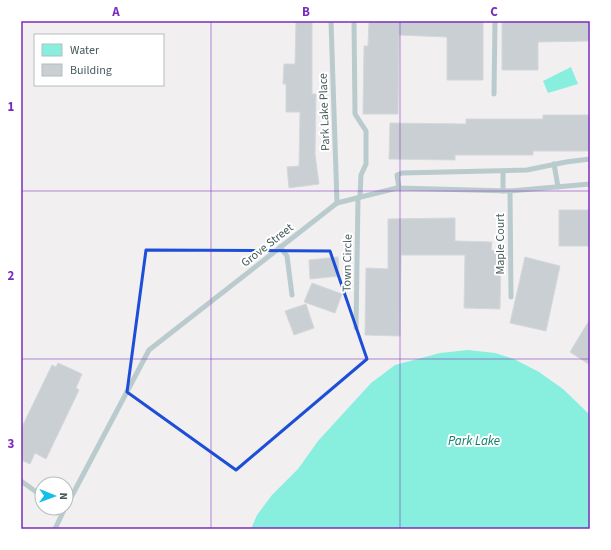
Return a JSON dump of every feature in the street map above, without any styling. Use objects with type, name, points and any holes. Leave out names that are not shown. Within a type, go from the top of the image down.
[{"type":"lane","name":"Park Lake Place","points":[[331,21],[337,203]]},
{"type":"lane","name":"Town Circle","points":[[354,21],[355,114],[366,131],[366,164],[361,175],[359,198],[356,328]]},
{"type":"lane","points":[[494,94],[495,21]]},
{"type":"lane","points":[[399,188],[397,175],[402,172],[528,170],[554,164],[590,159]]},
{"type":"lane","points":[[554,164],[558,187]]},
{"type":"lane","points":[[503,171],[503,191]]},
{"type":"lane","name":"Grove Street","points":[[74,489],[149,350],[337,203],[399,188],[510,191],[590,184]]},
{"type":"lane","name":"Maple Court","points":[[510,191],[511,297]]},
{"type":"lane","points":[[280,248],[287,256],[292,295]]},
{"type":"lane","points":[[21,481],[34,490]]},
{"type":"lane","name":"Grove Street","points":[[55,529],[61,516]]},
{"type":"highlighted area","points":[[146,250],[330,251],[367,359],[236,470],[127,392]]},
{"type":"water","points":[[571,67],[578,84],[548,93],[543,81]]},
{"type":"water","name":"Park Lake","points":[[468,350],[495,353],[514,359],[539,372],[563,389],[590,415],[590,529],[251,529],[257,515],[272,495],[298,469],[318,441],[371,383],[395,365],[440,353]]},
{"type":"building","points":[[369,21],[483,21],[483,80],[447,80],[447,37],[399,35],[398,114],[363,114],[364,46],[368,46]]},
{"type":"building","points":[[502,21],[590,21],[590,41],[538,42],[538,70],[502,70]]},
{"type":"building","points":[[296,22],[312,22],[312,94],[316,94],[315,154],[319,184],[289,188],[287,167],[299,166],[300,112],[286,112],[286,84],[283,84],[284,64],[295,64]]},
{"type":"building","points":[[543,115],[590,115],[590,151],[533,151],[533,155],[455,155],[455,160],[389,159],[390,123],[466,124],[466,119],[543,119]]},
{"type":"building","points":[[559,210],[590,210],[590,246],[559,246]]},
{"type":"building","points":[[455,218],[455,241],[492,242],[491,250],[501,252],[500,309],[464,308],[465,255],[401,255],[400,336],[365,335],[366,268],[388,269],[388,219]]},
{"type":"building","points":[[338,257],[339,276],[310,279],[309,260]]},
{"type":"building","points":[[525,257],[560,266],[546,331],[510,323]]},
{"type":"building","points":[[312,283],[342,294],[335,313],[304,302]]},
{"type":"building","points":[[306,304],[314,328],[294,335],[285,311]]},
{"type":"building","points":[[590,319],[590,365],[570,352]]},
{"type":"building","points":[[58,363],[82,374],[76,388],[79,390],[46,459],[35,453],[30,464],[21,460],[21,429],[52,365],[56,367]]}]
